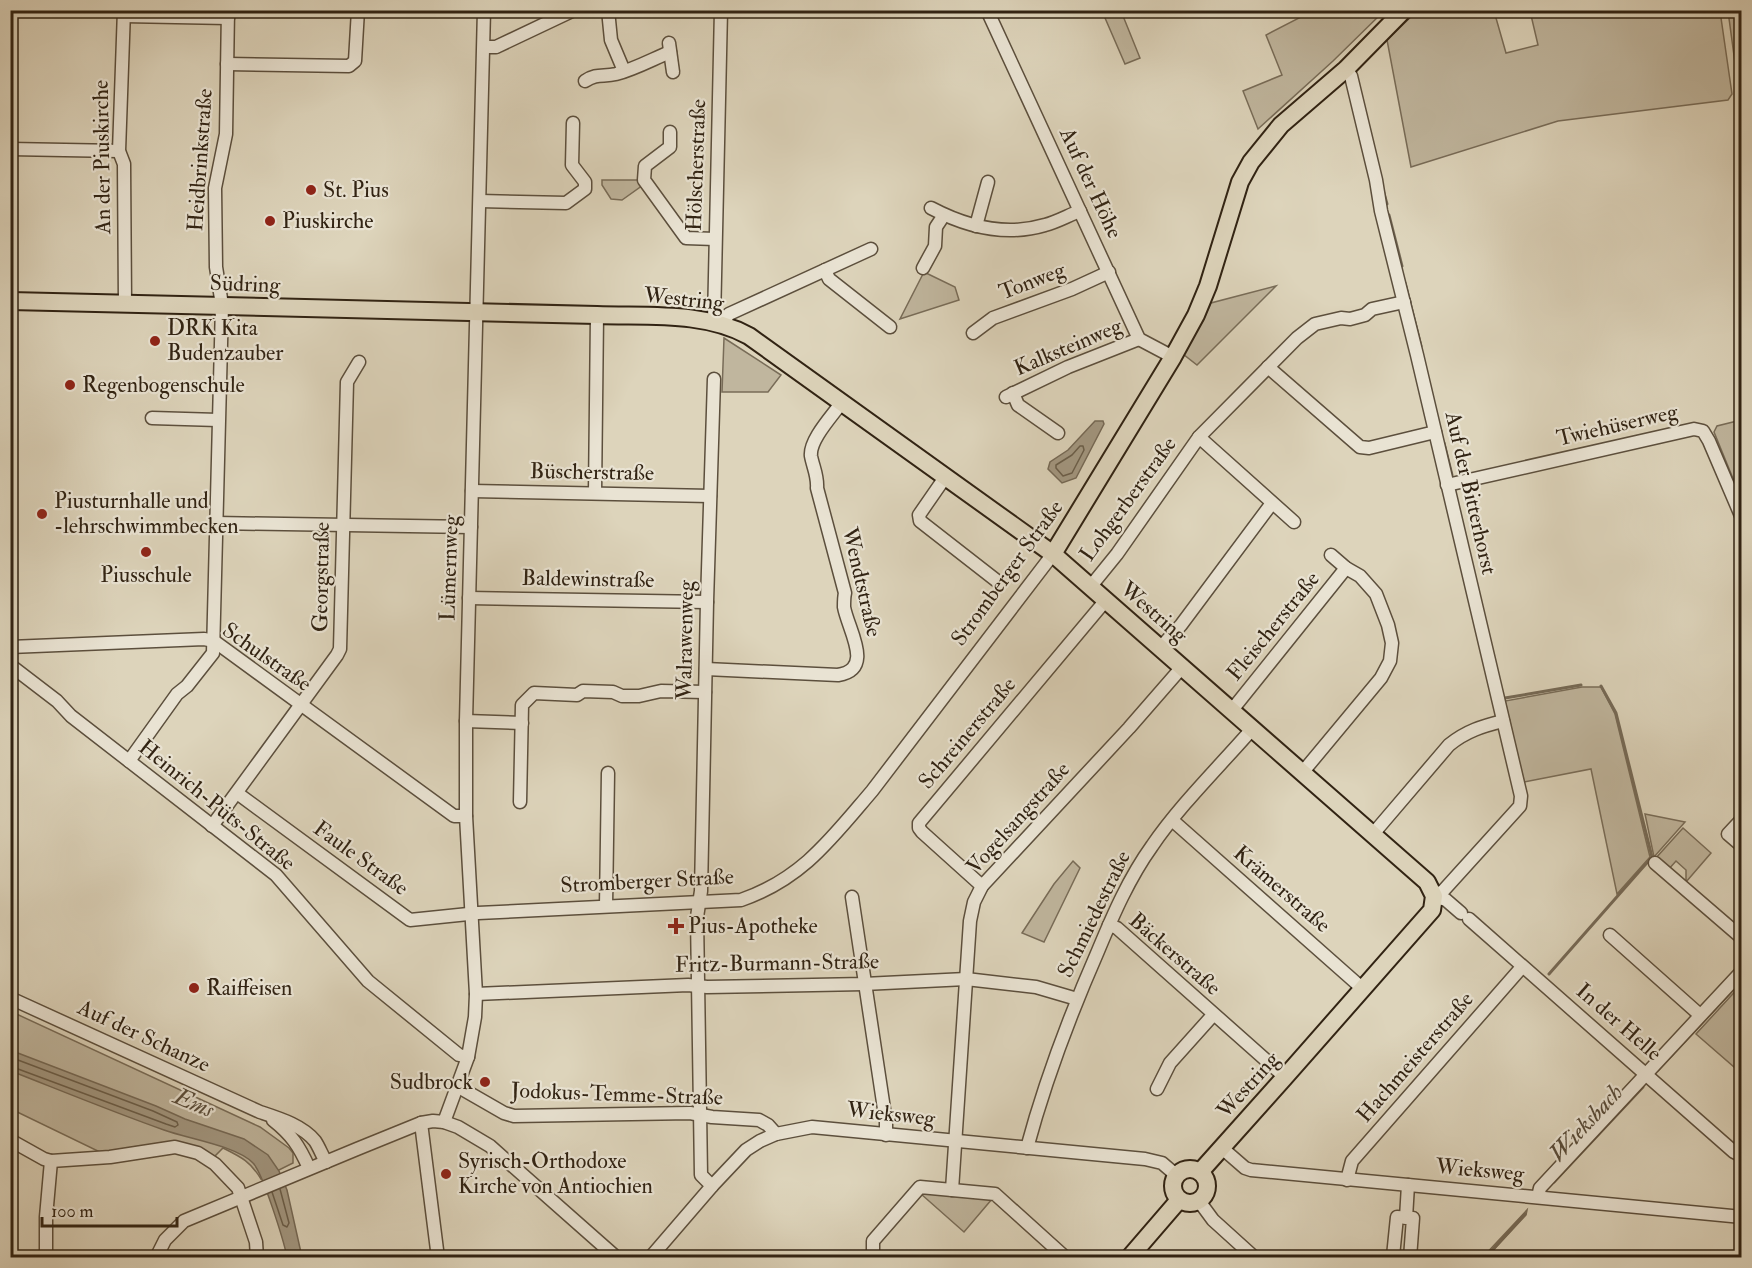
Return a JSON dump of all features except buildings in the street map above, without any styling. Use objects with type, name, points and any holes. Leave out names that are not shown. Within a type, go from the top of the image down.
[{"type":"main road","name":"Stromberger Straße","points":[[1053,554],[1173,357],[1196,315],[1209,285],[1240,182],[1251,162],[1281,125],[1346,69],[1404,10]]},
{"type":"main road","name":"Südring","points":[[10,301],[477,312]]},
{"type":"main road","name":"Westring","points":[[477,312],[673,317],[718,322],[749,336],[1053,554],[1427,882],[1434,896],[1432,910],[1200,1172]]},
{"type":"main road","points":[[1188,1168],[1200,1172],[1204,1177],[1207,1190],[1199,1201],[1192,1203],[1179,1200],[1172,1188],[1176,1175],[1188,1168]]},
{"type":"main road","points":[[1129,1257],[1179,1200]]},
{"type":"street","points":[[227,64],[349,66],[355,60],[358,10]]},
{"type":"street","name":"Lümernweg","points":[[444,1122],[468,1058],[473,1034],[476,994],[466,816],[466,722],[484,10]]},
{"type":"street","points":[[484,47],[496,47],[574,10]]},
{"type":"street","points":[[608,10],[611,40],[624,71]]},
{"type":"street","name":"Hölscherstraße","points":[[718,322],[715,239],[721,10]]},
{"type":"street","name":"Auf der Höhe","points":[[987,10],[1139,339]]},
{"type":"street","points":[[124,13],[228,14]]},
{"type":"street","name":"An der Piuskirche","points":[[124,13],[119,151],[124,165],[125,303]]},
{"type":"street","name":"Heidbrinkstraße","points":[[129,761],[171,702],[213,653],[222,305],[216,267],[215,188],[226,134],[228,14]]},
{"type":"street","points":[[585,81],[593,76],[624,71],[669,47],[673,72]]},
{"type":"street","name":"Auf der Bitterhorst","points":[[1346,69],[1354,88],[1376,180],[1380,212],[1404,302],[1521,796],[1520,806],[1443,891],[1434,896]]},
{"type":"street","points":[[480,201],[566,203],[585,189],[585,182],[572,165],[573,123]]},
{"type":"street","points":[[670,132],[670,147],[645,166],[644,180],[686,238],[715,239]]},
{"type":"street","points":[[10,149],[119,151]]},
{"type":"street","points":[[976,226],[988,182]]},
{"type":"street","points":[[931,208],[976,226],[1007,230],[1047,225],[1080,211]]},
{"type":"street","points":[[923,268],[935,246],[936,227],[944,215]]},
{"type":"street","points":[[718,322],[729,314],[871,249]]},
{"type":"street","points":[[825,270],[828,279],[890,327]]},
{"type":"street","name":"Tonweg","points":[[973,333],[993,318],[1109,272]]},
{"type":"street","name":"Lohgerberstraße","points":[[1091,586],[1117,554],[1199,437],[1297,338],[1315,324],[1341,318],[1350,319],[1365,315],[1372,309],[1404,302]]},
{"type":"street","points":[[595,494],[597,315]]},
{"type":"street","points":[[1139,339],[1173,357]]},
{"type":"street","name":"Kalksteinweg","points":[[1058,434],[1018,405],[1009,395],[1068,367],[1139,339]]},
{"type":"street","name":"Georgstraße","points":[[212,826],[340,649],[347,382],[359,362]]},
{"type":"street","points":[[1268,367],[1360,447],[1369,448],[1435,432]]},
{"type":"street","name":"Walrawenweg","points":[[712,1186],[701,1175],[697,917],[701,891],[706,602],[714,379]]},
{"type":"street","name":"Wendtstraße","points":[[706,669],[838,675],[854,669],[857,653],[844,606],[844,593],[817,488],[818,478],[811,452],[813,442],[842,402]]},
{"type":"street","points":[[152,418],[218,420]]},
{"type":"street","name":"Twiehüserweg","points":[[1447,485],[1694,429],[1703,431],[1709,441],[1742,518]]},
{"type":"street","name":"Lohgerberstraße","points":[[1199,437],[1294,522]]},
{"type":"street","points":[[946,476],[919,515],[920,521],[997,581]]},
{"type":"street","name":"Büscherstraße","points":[[472,491],[710,496]]},
{"type":"street","points":[[1161,647],[1181,625],[1272,503]]},
{"type":"street","points":[[216,523],[471,527]]},
{"type":"street","name":"Stromberger Straße","points":[[471,914],[741,900],[775,886],[815,856],[872,791],[1053,554]]},
{"type":"street","name":"Fleischerstraße","points":[[1302,773],[1382,678],[1390,661],[1392,643],[1376,594],[1360,576],[1330,555]]},
{"type":"street","name":"Fleischerstraße","points":[[1232,710],[1346,568]]},
{"type":"street","name":"Baldewinstraße","points":[[470,598],[706,602]]},
{"type":"street","name":"Schreinerstraße","points":[[982,886],[922,832],[919,823],[1106,600]]},
{"type":"street","name":"Schulstraße","points":[[10,646],[204,639],[214,641],[454,816],[466,816]]},
{"type":"street","name":"Heinrich-Püts-Straße","points":[[10,665],[57,701],[71,716],[276,875],[368,981],[459,1055],[468,1058]]},
{"type":"street","name":"Vogelsangstraße","points":[[952,1190],[970,918],[974,902],[982,886],[1183,666]]},
{"type":"street","points":[[520,802],[522,705],[534,693],[577,695],[583,691],[593,691],[613,692],[622,696],[639,696],[661,691],[705,692]]},
{"type":"street","points":[[1372,834],[1449,745],[1461,735],[1503,721]]},
{"type":"street","points":[[466,722],[522,723]]},
{"type":"street","name":"Schmiedestraße","points":[[1027,1148],[1037,1111],[1077,999],[1109,924],[1135,873],[1152,845],[1172,820],[1252,728]]},
{"type":"street","points":[[606,906],[608,773]]},
{"type":"street","name":"Faule Straße","points":[[237,793],[410,920],[471,914]]},
{"type":"street","points":[[1742,819],[1728,834],[1742,846]]},
{"type":"street","name":"Krämerstraße","points":[[1172,820],[1363,989]]},
{"type":"street","points":[[1655,862],[1742,938]]},
{"type":"street","name":"In der Helle","points":[[1434,896],[1446,900],[1465,916],[1734,1152],[1742,1156]]},
{"type":"street","points":[[852,897],[886,1134]]},
{"type":"street","name":"Bäckerstraße","points":[[1109,924],[1117,928],[1285,1077]]},
{"type":"street","points":[[1610,935],[1700,1015]]},
{"type":"street","name":"Hachmeisterstraße","points":[[1347,1180],[1352,1161],[1522,967]]},
{"type":"street","points":[[1538,1197],[1539,1188],[1742,971]]},
{"type":"street","name":"Fritz-Burmann-Straße","points":[[476,994],[688,985],[864,984],[966,979],[1036,987],[1077,999]]},
{"type":"street","name":"Auf der Schanze","points":[[10,998],[260,1112],[279,1118],[307,1134],[317,1144],[326,1162]]},
{"type":"street","name":"Bäckerstraße","points":[[1157,1089],[1170,1063],[1214,1015]]},
{"type":"street","name":"Jodokus-Temme-Straße","points":[[458,1086],[504,1113],[514,1116],[690,1113],[759,1120],[768,1125],[776,1134]]},
{"type":"street","name":"Auf der Schanze","points":[[260,1112],[291,1135],[300,1147],[309,1168]]},
{"type":"street","points":[[156,1257],[165,1240],[184,1221],[422,1123],[444,1122],[478,1137],[490,1146],[617,1257]]},
{"type":"street","points":[[422,1123],[438,1257]]},
{"type":"street","name":"Wieksweg","points":[[650,1257],[746,1150],[776,1134],[812,1127],[1146,1159],[1162,1163],[1176,1175]]},
{"type":"street","points":[[10,1140],[51,1161],[110,1157],[175,1146],[198,1153],[214,1164],[238,1188],[256,1242],[257,1257]]},
{"type":"street","name":"Wieksweg","points":[[1222,1148],[1251,1170],[1742,1218]]},
{"type":"street","points":[[46,1257],[46,1217],[51,1161]]},
{"type":"street","points":[[1408,1185],[1406,1218],[1397,1217],[1393,1256],[1408,1257]]},
{"type":"street","points":[[873,1257],[873,1241],[920,1187],[995,1194],[1066,1257]]},
{"type":"street","points":[[1199,1201],[1213,1220],[1255,1257]]},
{"type":"shaded area","points":[[1102,11],[1121,11],[1140,58],[1125,64]]},
{"type":"shaded area","points":[[1298,11],[1384,11],[1258,129],[1243,91],[1282,75],[1266,35],[1301,17]]},
{"type":"shaded area","points":[[1417,11],[1494,11],[1506,53],[1538,45],[1530,11],[1720,11],[1732,94],[1728,100],[1558,121],[1411,167],[1387,40]]},
{"type":"shaded area","points":[[1728,11],[1741,11],[1741,100],[1740,100]]},
{"type":"shaded area","points":[[602,180],[640,180],[643,185],[622,200],[611,199],[602,185]]},
{"type":"shaded area","points":[[924,272],[955,287],[959,300],[900,319]]},
{"type":"shaded area","points":[[1276,286],[1197,365],[1183,354],[1211,303]]},
{"type":"shaded area","points":[[724,338],[781,375],[768,392],[722,392]]},
{"type":"shaded area","points":[[1742,420],[1741,498],[1714,432],[1717,426]]},
{"type":"shaded area","points":[[1582,687],[1601,687],[1615,714],[1650,857],[1617,894],[1591,769],[1524,782],[1505,701]]},
{"type":"shaded area","points":[[1645,814],[1685,822],[1654,857]]},
{"type":"shaded area","points":[[1683,828],[1711,853],[1686,882],[1686,870],[1676,861],[1668,870],[1655,859]]},
{"type":"shaded area","points":[[1073,861],[1080,868],[1044,942],[1022,933],[1054,884]]},
{"type":"shaded area","points":[[1741,985],[1741,1073],[1696,1034]]},
{"type":"shaded area","points":[[10,1011],[260,1127],[289,1148],[293,1153],[293,1163],[261,1179],[245,1160],[223,1148],[212,1159],[198,1151],[106,1155],[11,1109]]},
{"type":"shaded area","points":[[925,1192],[992,1199],[964,1232],[921,1194]]},
{"type":"shaded area","points":[[1527,1210],[1526,1215],[1487,1257],[1483,1257]]},
{"type":"water","points":[[1095,421],[1103,421],[1104,424],[1076,478],[1062,483],[1048,469],[1050,462],[1068,450]]},
{"type":"water","points":[[10,1050],[185,1119],[244,1139],[268,1155],[279,1171],[287,1190],[302,1257],[287,1257],[278,1223],[262,1180],[253,1163],[246,1157],[224,1147],[145,1123],[11,1071]]},
{"type":"waterway","points":[[1383,190],[1387,204]]},
{"type":"waterway","points":[[1389,215],[1402,266]]},
{"type":"waterway","points":[[1405,283],[1421,346]]},
{"type":"waterway","points":[[1444,443],[1452,475]]},
{"type":"waterway","points":[[1505,698],[1581,685]]},
{"type":"waterway","points":[[1549,974],[1652,857],[1616,713],[1601,686]]},
{"type":"waterway","name":"Wieksbach","points":[[1658,1070],[1742,980]]},
{"type":"waterway","name":"Wieksbach","points":[[1554,1182],[1643,1087]]},
{"type":"waterway","name":"Wieksbach","points":[[1485,1258],[1525,1214]]},
{"type":"place","name":"St. Pius","points":[[311,190]]},
{"type":"place","name":"Piuskirche","points":[[270,221]]},
{"type":"place","name":"DRK Kita Budenzauber","points":[[155,341]]},
{"type":"place","name":"Regenbogenschule","points":[[70,385]]},
{"type":"place","name":"Piusturnhalle und -lehrschwimmbecken","points":[[42,514]]},
{"type":"place","name":"Piusschule","points":[[146,552]]},
{"type":"place","name":"Pius-Apotheke","points":[[676,926]]},
{"type":"place","name":"Raiffeisen","points":[[194,988]]},
{"type":"place","name":"Sudbrock","points":[[485,1082]]},
{"type":"place","name":"Syrisch-Orthodoxe Kirche von Antiochien","points":[[446,1174]]},
{"type":"water label","name":"Ems","points":[[194,1103]]}]
